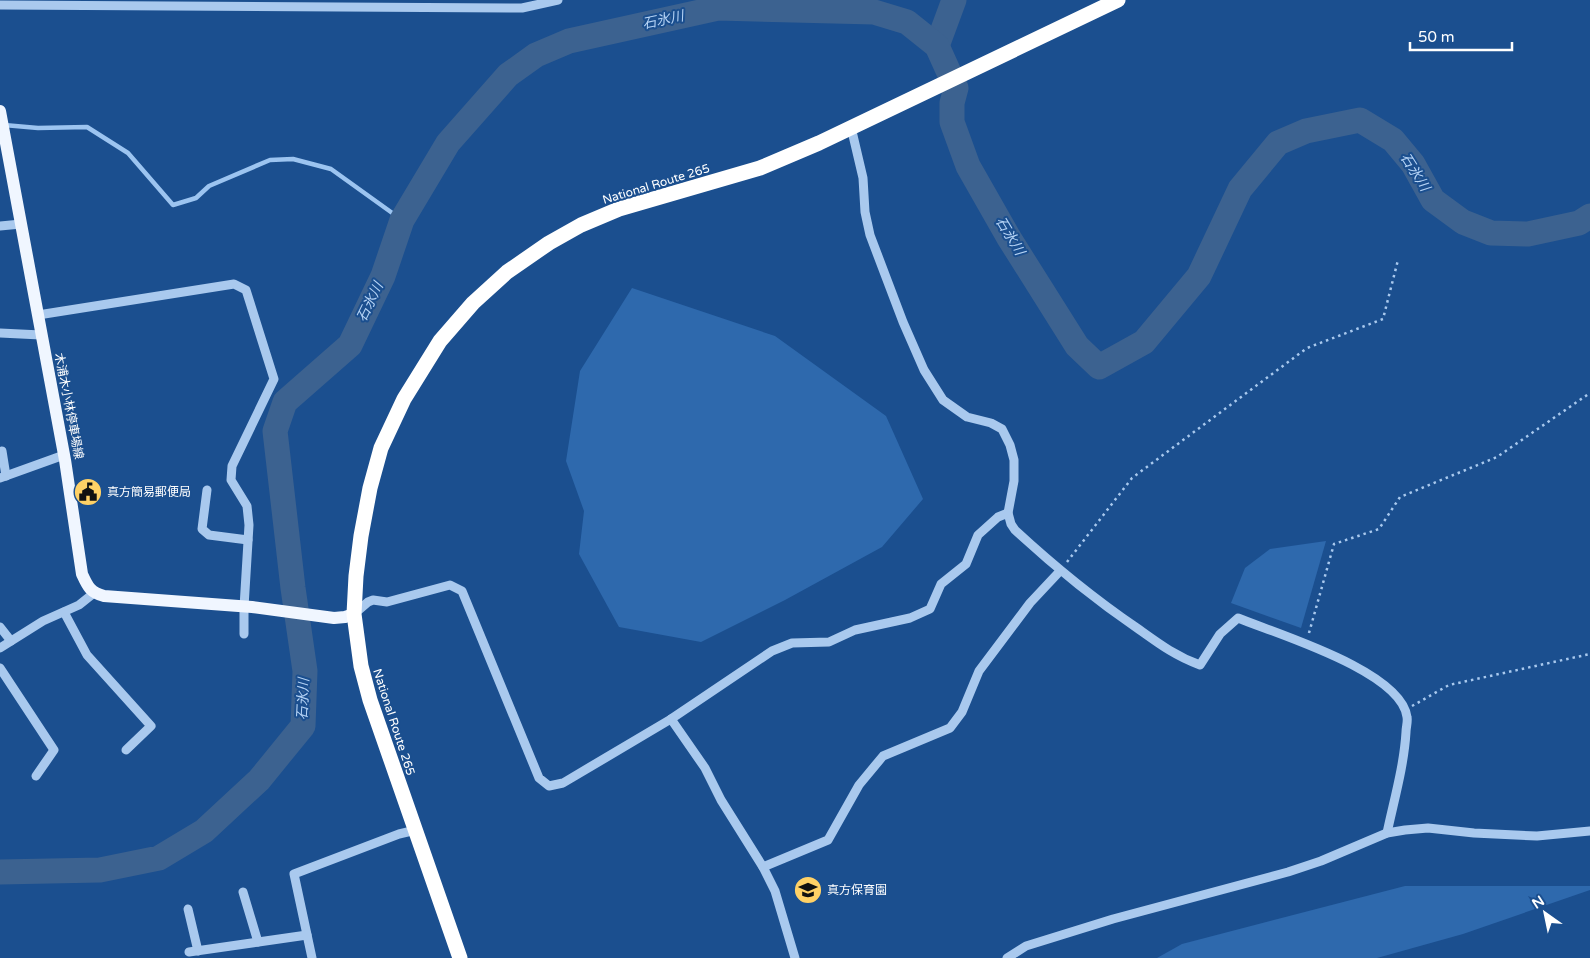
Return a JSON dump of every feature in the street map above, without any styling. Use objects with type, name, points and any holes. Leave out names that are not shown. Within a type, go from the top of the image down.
[{"type":"highway","name":"National Route 265","points":[[460,958],[370,700],[361,666],[354,614],[361,536],[370,488],[381,448],[404,399],[440,342],[473,303],[507,272],[549,243],[582,225],[619,209],[760,168],[900,105],[1118,0]]},
{"type":"main road","name":"木浦木小林停車場線","points":[[0,111],[64,454],[82,574],[86,584],[94,593]]},
{"type":"main road","points":[[94,593],[104,596],[248,607],[334,618],[354,614]]},
{"type":"street","points":[[0,5],[522,8],[558,0]]},
{"type":"street","points":[[851,127],[863,178],[865,212],[870,235],[902,322],[924,370],[943,400],[967,417],[991,423],[1002,429],[1010,445],[1014,460],[1014,482],[1008,513],[1015,530],[1060,571],[1180,658],[1200,665],[1220,634],[1238,618],[1336,656],[1388,686],[1401,700],[1407,716],[1405,747],[1387,833]]},
{"type":"street","points":[[0,226],[20,224]]},
{"type":"street","points":[[38,315],[234,284],[246,290],[274,379],[232,466],[231,480],[247,506],[249,525],[248,607],[244,634]]},
{"type":"street","points":[[0,333],[42,335]]},
{"type":"street","points":[[2,451],[3,477],[64,454]]},
{"type":"street","points":[[207,490],[202,529],[209,535],[248,540]]},
{"type":"street","points":[[354,614],[373,600],[387,602],[450,585],[462,591],[539,778],[549,786],[563,783],[671,719],[772,651],[792,643],[829,642],[855,630],[910,618],[930,609],[941,584],[966,564],[978,535],[998,517],[1008,513]]},
{"type":"street","points":[[763,867],[828,840],[859,786],[883,756],[950,728],[962,712],[979,671],[1030,603],[1060,571]]},
{"type":"street","points":[[0,648],[43,621],[79,605],[94,593]]},
{"type":"street","points":[[64,612],[87,655],[151,726],[126,750]]},
{"type":"street","points":[[0,627],[11,641]]},
{"type":"street","points":[[0,668],[54,750],[36,776]]},
{"type":"street","points":[[671,719],[705,768],[721,800],[763,867],[774,891],[795,958]]},
{"type":"street","points":[[1007,958],[1026,946],[1113,919],[1288,872],[1321,861],[1387,833],[1428,828],[1474,833],[1537,836],[1590,831]]},
{"type":"street","points":[[312,958],[294,874],[399,834],[416,830]]},
{"type":"street","points":[[243,892],[258,942]]},
{"type":"street","points":[[188,909],[194,952],[307,935]]},
{"type":"path","points":[[1060,571],[1132,478],[1308,348],[1384,319],[1398,260]]},
{"type":"path","points":[[1306,645],[1334,544],[1379,529],[1400,497],[1497,457],[1590,393]]},
{"type":"path","points":[[1405,710],[1449,685],[1590,654]]},
{"type":"shaded area","points":[[632,288],[775,336],[886,416],[923,499],[882,547],[785,600],[701,642],[619,627],[579,554],[584,511],[566,461],[580,371]]},
{"type":"shaded area","points":[[1326,541],[1301,628],[1231,603],[1245,568],[1270,549]]},
{"type":"shaded area","points":[[1405,886],[1590,886],[1590,890],[1463,934],[1377,958],[1157,958],[1182,944]]},
{"type":"waterway","points":[[937,46],[954,0]]},
{"type":"waterway","name":"石氷川","points":[[0,872],[100,870],[159,858],[204,831],[259,780],[303,726],[305,671],[293,588],[275,431],[285,402],[350,345],[383,276],[402,220],[448,143],[508,75],[536,55],[569,41],[718,8],[874,12],[907,22],[937,46],[956,88],[952,103],[952,122],[968,166],[1009,238],[1077,346],[1099,367],[1144,342],[1199,276],[1240,189],[1278,143],[1306,131],[1360,120],[1393,140],[1413,164],[1433,200],[1463,222],[1491,233],[1528,234],[1579,223],[1590,216]]},
{"type":"waterway","points":[[4,125],[38,128],[87,127],[128,153],[173,205],[196,198],[209,186],[270,160],[293,159],[331,169],[402,220]]},
{"type":"place","name":"真方簡易郵便局","points":[[88,492]]},
{"type":"place","name":"真方保育園","points":[[808,890]]}]
